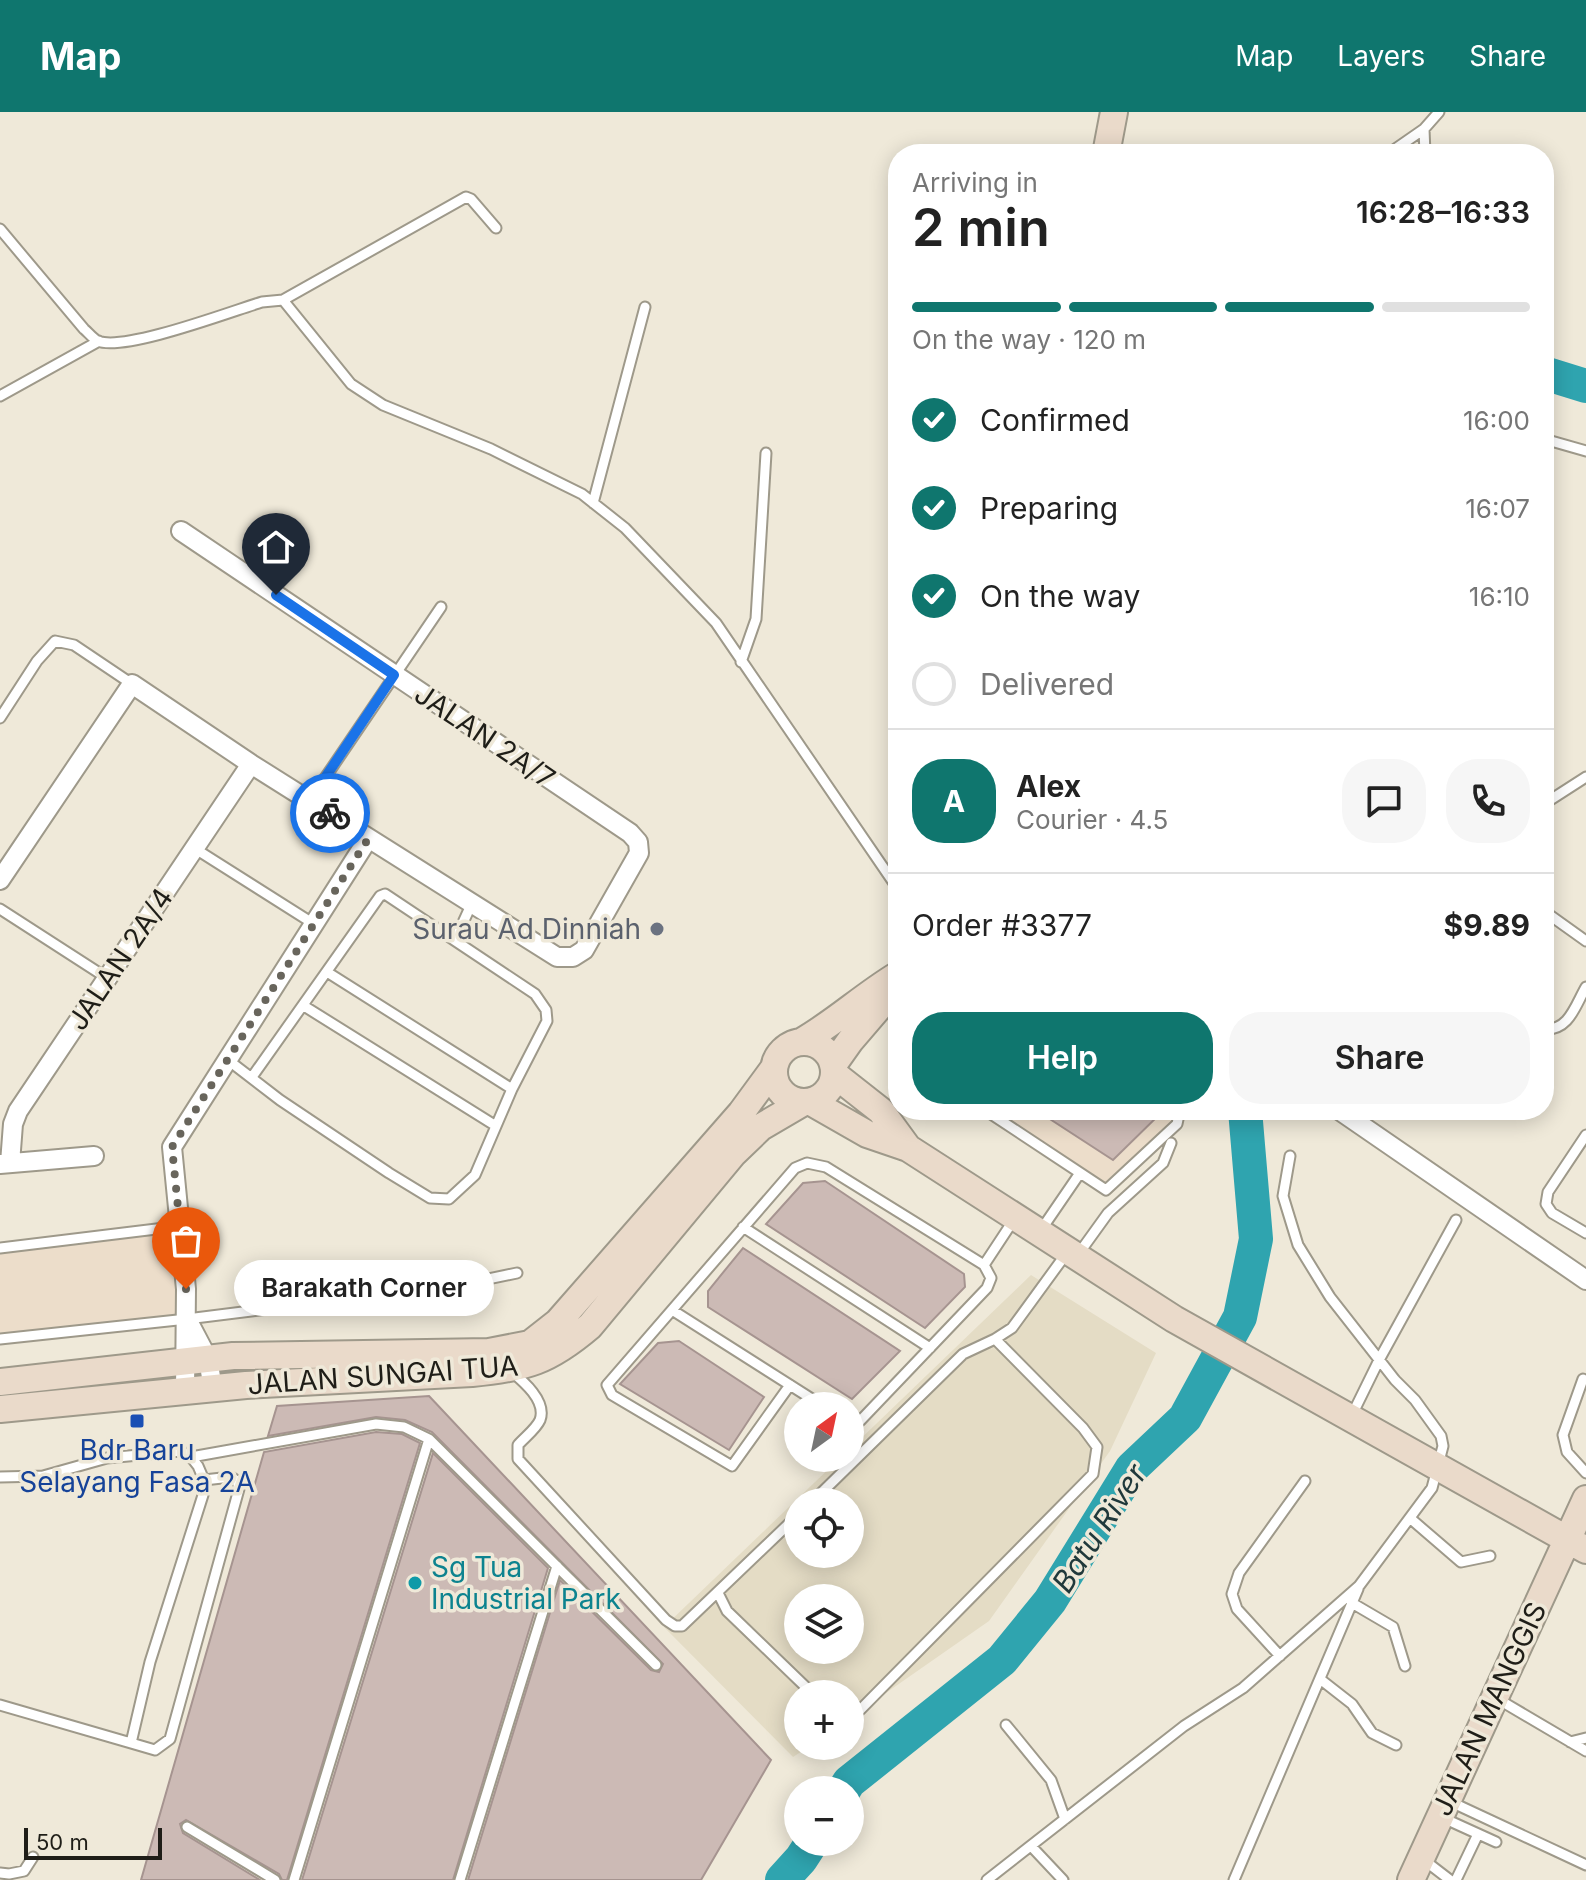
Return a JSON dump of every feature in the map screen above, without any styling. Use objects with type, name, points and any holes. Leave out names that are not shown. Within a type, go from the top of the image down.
[{"type":"main road","points":[[1108,144],[1114,112]]},
{"type":"main road","points":[[888,981],[863,996],[830,1025],[783,1050],[774,1068],[777,1087],[792,1100],[806,1102],[867,1134],[908,1148],[1174,1319],[1576,1544]]},
{"type":"main road","points":[[806,1102],[827,1092],[834,1070],[850,1041],[888,997]]},
{"type":"main road","points":[[801,1042],[825,1050],[834,1070],[881,1111],[908,1148]]},
{"type":"main road","name":"JALAN SUNGAI TUA","points":[[0,1382],[233,1356],[464,1353],[530,1344],[558,1322],[741,1113],[774,1068]]},
{"type":"main road","name":"JALAN SUNGAI TUA","points":[[0,1409],[185,1391],[510,1370],[531,1364],[563,1349],[590,1326],[733,1154],[761,1127],[806,1102]]},
{"type":"main road","name":"JALAN MANGGIS","points":[[1416,1869],[1495,1698],[1576,1544],[1586,1499]]},
{"type":"street","name":"JALAN 2A/7","points":[[181,531],[630,833],[638,842],[639,853],[584,950],[573,957],[557,957],[472,903]]},
{"type":"street","points":[[0,880],[132,684],[251,764],[472,903]]},
{"type":"street","name":"JALAN 2A/4","points":[[5,1164],[18,1111],[251,764]]},
{"type":"street","points":[[213,1389],[196,1361],[187,1319],[172,1147],[368,839]]},
{"type":"street","points":[[1354,1120],[1586,1280]]},
{"type":"street","points":[[5,1164],[94,1156]]},
{"type":"street","points":[[185,1391],[196,1361]]},
{"type":"lane","points":[[1402,144],[1424,129],[1439,112]]},
{"type":"lane","points":[[1424,129],[1425,144]]},
{"type":"lane","points":[[0,229],[84,329],[99,341],[115,343],[142,339],[262,302],[283,300],[466,197],[496,228]]},
{"type":"lane","points":[[283,300],[351,384],[383,405],[491,449],[582,494],[625,528],[716,623],[888,875]]},
{"type":"lane","points":[[593,503],[645,307]]},
{"type":"lane","points":[[0,396],[99,341]]},
{"type":"lane","points":[[1554,442],[1586,451]]},
{"type":"lane","points":[[741,662],[756,619],[766,453]]},
{"type":"lane","points":[[310,800],[441,607]]},
{"type":"lane","points":[[0,718],[37,661],[55,641],[74,645],[132,684]]},
{"type":"lane","points":[[1554,798],[1586,777]]},
{"type":"lane","points":[[194,848],[314,924]]},
{"type":"lane","points":[[228,1060],[280,1100],[430,1198],[449,1199],[475,1175],[512,1089],[547,1021],[546,1010],[535,994],[385,894],[380,896],[252,1077]]},
{"type":"lane","points":[[455,940],[472,903]]},
{"type":"lane","points":[[0,909],[107,978]]},
{"type":"lane","points":[[1554,918],[1586,941]]},
{"type":"lane","points":[[327,972],[512,1089]]},
{"type":"lane","points":[[1554,1030],[1564,1026],[1586,987]]},
{"type":"lane","points":[[304,1006],[496,1126]]},
{"type":"lane","points":[[1000,1120],[1106,1190],[1178,1120]]},
{"type":"lane","points":[[1586,1135],[1548,1192],[1546,1204],[1552,1213],[1586,1233]]},
{"type":"lane","points":[[826,1488],[963,1354],[1012,1328],[1108,1213],[1163,1163],[1171,1143]]},
{"type":"lane","points":[[987,1880],[1184,1726],[1243,1688],[1280,1656],[1359,1586],[1432,1488],[1443,1446],[1441,1436],[1323,1288],[1298,1245],[1283,1196],[1290,1156]]},
{"type":"lane","points":[[790,1385],[732,1466],[612,1395],[607,1385],[795,1168],[807,1163],[826,1167],[984,1265],[991,1278],[987,1288],[864,1417]]},
{"type":"lane","points":[[1039,1232],[1080,1173]]},
{"type":"lane","points":[[984,1265],[1016,1217]]},
{"type":"lane","points":[[1351,1417],[1456,1220]]},
{"type":"lane","points":[[0,1248],[181,1226]]},
{"type":"lane","points":[[743,1227],[930,1348]]},
{"type":"lane","points":[[0,1339],[459,1285],[517,1273]]},
{"type":"lane","points":[[672,1310],[801,1392]]},
{"type":"lane","points":[[864,1706],[1093,1474],[1097,1447],[1083,1428],[995,1339]]},
{"type":"lane","points":[[510,1370],[532,1390],[541,1414],[538,1423],[518,1445],[518,1459],[666,1620],[675,1626],[682,1626],[784,1529]]},
{"type":"lane","points":[[1583,1379],[1563,1435],[1567,1452],[1586,1473]]},
{"type":"lane","points":[[191,1457],[376,1424],[404,1427],[429,1439],[656,1665]]},
{"type":"lane","points":[[294,1880],[429,1439]]},
{"type":"lane","points":[[0,1479],[43,1476],[107,1458],[181,1451],[191,1457],[204,1480],[203,1495],[183,1563],[150,1662],[131,1743]]},
{"type":"lane","points":[[0,1705],[155,1750],[170,1739],[239,1489],[237,1481],[231,1477],[204,1480]]},
{"type":"lane","points":[[1280,1656],[1237,1609],[1232,1594],[1239,1573],[1305,1481]]},
{"type":"lane","points":[[1411,1519],[1461,1562],[1490,1556]]},
{"type":"lane","points":[[460,1880],[557,1566]]},
{"type":"lane","points":[[1234,1880],[1359,1586]]},
{"type":"lane","points":[[718,1593],[727,1611],[798,1680]]},
{"type":"lane","points":[[1352,1603],[1393,1627],[1405,1666]]},
{"type":"lane","points":[[1320,1679],[1352,1704],[1372,1733],[1396,1745]]},
{"type":"lane","points":[[1495,1698],[1586,1751]]},
{"type":"lane","points":[[1006,1725],[1051,1780],[1065,1819]]},
{"type":"lane","points":[[1570,1742],[1586,1738]]},
{"type":"lane","points":[[1444,1809],[1478,1834],[1496,1842]]},
{"type":"lane","points":[[1444,1809],[1586,1865]]},
{"type":"lane","points":[[187,1827],[275,1880]]},
{"type":"lane","points":[[1456,1880],[1478,1834]]},
{"type":"lane","points":[[1031,1846],[1063,1880]]},
{"type":"lane","points":[[0,1873],[24,1871],[33,1857]]},
{"type":"lane","points":[[1416,1869],[1450,1880]]},
{"type":"shaded area","points":[[1008,1120],[1173,1120],[1104,1183]]},
{"type":"shaded area","points":[[175,1231],[181,1315],[0,1335],[0,1254]]},
{"type":"shaded area","points":[[1031,1275],[1156,1353],[1110,1451],[989,1621],[864,1708],[864,1680],[784,1680],[784,1748],[664,1627],[784,1512],[784,1568],[864,1568],[864,1488],[809,1488],[825,1472],[864,1472],[864,1436]]},
{"type":"building","points":[[1051,1120],[1154,1120],[1113,1160]]},
{"type":"building","points":[[825,1181],[964,1274],[965,1287],[925,1328],[766,1224],[803,1183]]},
{"type":"building","points":[[743,1248],[900,1351],[859,1392],[841,1392],[708,1307],[708,1291]]},
{"type":"building","points":[[679,1341],[764,1397],[729,1450],[620,1384],[658,1343]]},
{"type":"building","points":[[429,1396],[771,1760],[701,1880],[468,1880],[560,1580],[651,1670],[659,1672],[663,1664],[432,1432],[405,1420],[376,1417],[268,1436],[277,1406]]},
{"type":"building","points":[[376,1432],[402,1434],[420,1443],[287,1880],[282,1880],[279,1874],[186,1820],[180,1824],[183,1833],[260,1880],[141,1880],[264,1452]]},
{"type":"building","points":[[433,1453],[548,1568],[453,1880],[302,1880]]},
{"type":"waterway","name":"Batu River","points":[[1554,376],[1586,386]]},
{"type":"waterway","name":"Batu River","points":[[857,1776],[1002,1660],[1050,1601],[1132,1468],[1185,1418],[1240,1317],[1256,1239],[1246,1120]]},
{"type":"waterway","name":"Batu River","points":[[782,1880],[803,1856]]},
{"type":"way so far","points":[[186,1289],[172,1147],[368,839],[330,813]]},
{"type":"place","name":"Surau Ad Dinniah","points":[[657,929]]},
{"type":"place","name":"Barakath Corner","points":[[186,1289]]},
{"type":"place","name":"Bdr Baru Selayang Fasa 2A","points":[[137,1421]]},
{"type":"place","name":"Sg Tua Industrial Park","points":[[415,1583]]},
{"type":"route","points":[[276,595],[394,675],[310,800],[330,813]]}]
